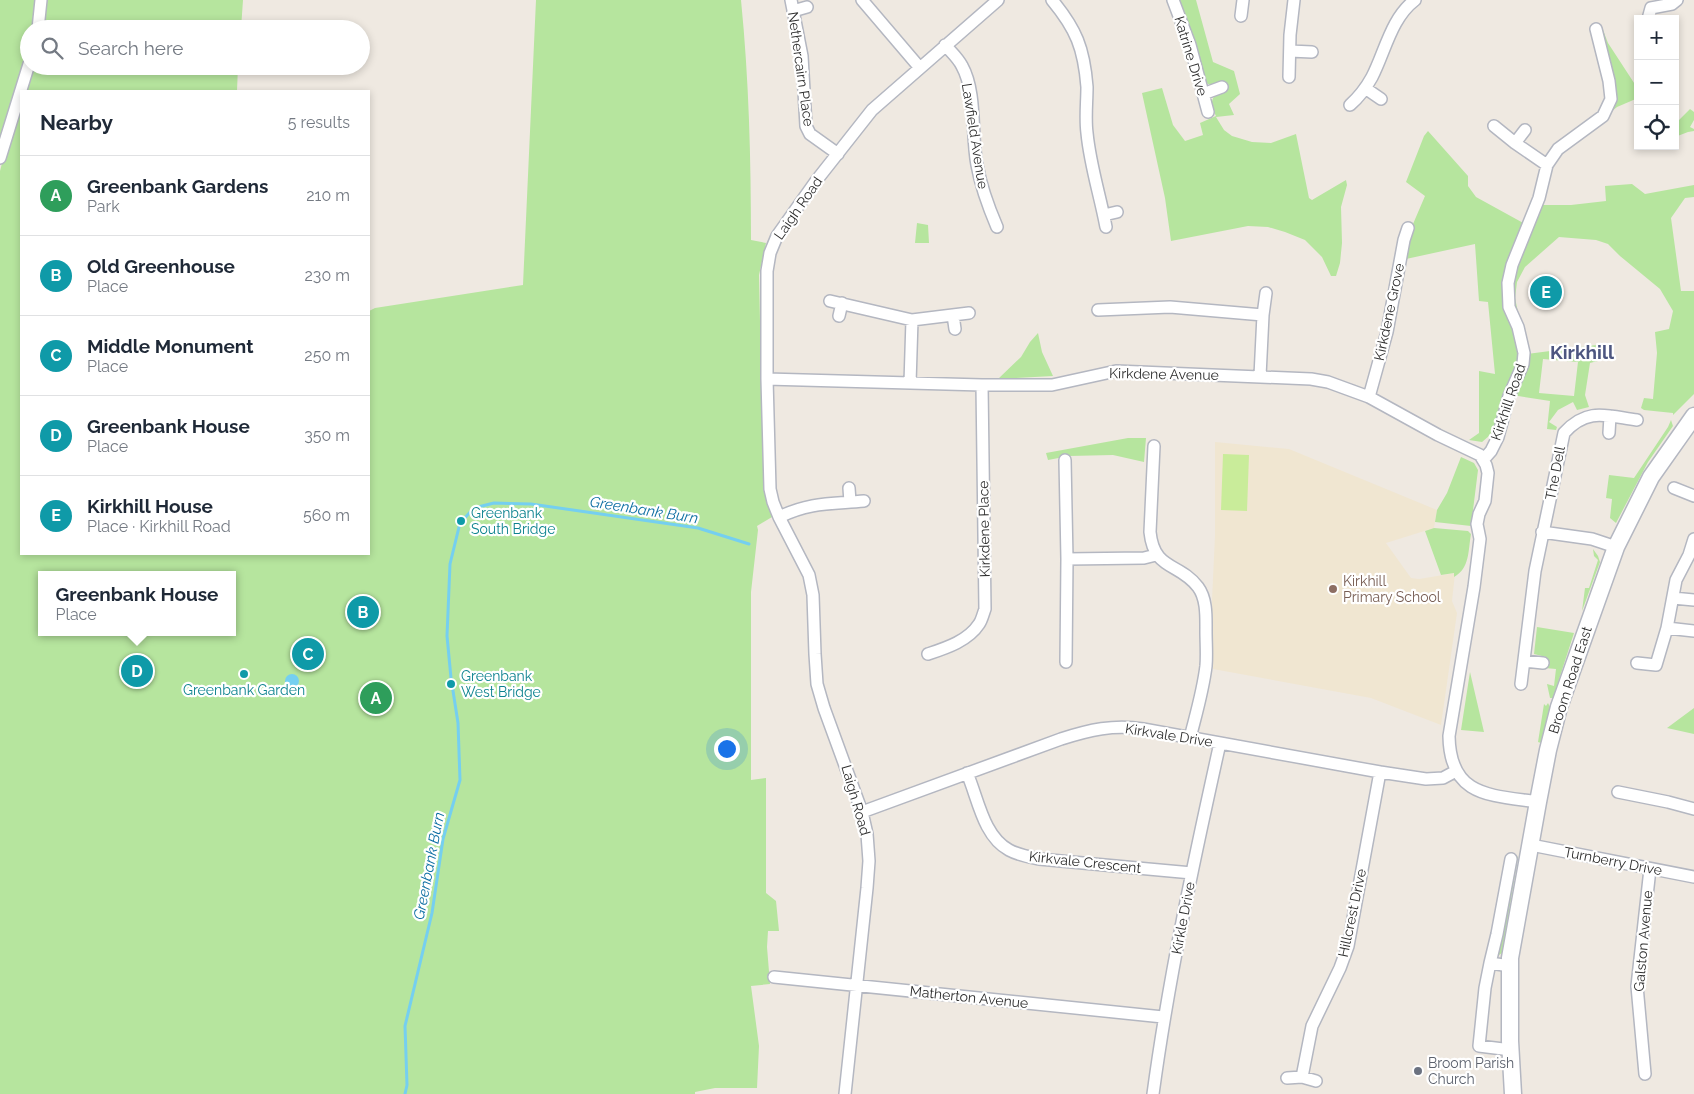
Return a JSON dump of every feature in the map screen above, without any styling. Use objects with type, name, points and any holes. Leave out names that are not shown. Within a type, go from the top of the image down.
[{"type":"street","points":[[39,20],[41,0]]},
{"type":"street","points":[[862,0],[877,20],[920,68]]},
{"type":"street","name":"Laigh Road","points":[[845,1094],[869,861],[867,834],[862,812],[817,684],[813,595],[809,575],[779,518],[770,489],[766,379],[767,270],[770,253],[777,236],[791,214],[872,110],[998,0]]},
{"type":"street","points":[[1052,0],[1068,20],[1081,48],[1087,87],[1087,131],[1091,165],[1106,227]]},
{"type":"street","name":"Katrine Drive","points":[[1172,0],[1190,45],[1208,112]]},
{"type":"street","points":[[1241,16],[1243,0]]},
{"type":"street","points":[[1289,76],[1293,0]]},
{"type":"street","points":[[1350,105],[1371,78],[1400,15],[1415,0]]},
{"type":"street","points":[[1647,9],[1672,4],[1677,0]]},
{"type":"street","points":[[792,5],[807,7]]},
{"type":"street","name":"Nethercairn Place","points":[[792,5],[802,56],[806,126],[810,134],[838,154]]},
{"type":"street","name":"Kirkhill Road","points":[[1483,460],[1491,451],[1498,437],[1509,396],[1523,364],[1524,352],[1518,327],[1510,307],[1508,283],[1512,265],[1539,198],[1547,165],[1558,149],[1603,116],[1611,99],[1609,81],[1596,29]]},
{"type":"street","name":"Lawfield Avenue","points":[[945,45],[963,67],[972,108],[973,138],[982,204],[997,227]]},
{"type":"street","points":[[1290,51],[1312,52]]},
{"type":"street","points":[[21,90],[26,75]]},
{"type":"street","points":[[1203,94],[1222,87]]},
{"type":"street","points":[[1365,88],[1381,99]]},
{"type":"street","points":[[0,158],[20,93]]},
{"type":"street","points":[[1494,126],[1547,165]]},
{"type":"street","points":[[1515,143],[1525,130]]},
{"type":"street","points":[[1104,215],[1117,212]]},
{"type":"street","name":"Kirkdene Grove","points":[[1369,397],[1387,332],[1399,239],[1408,228]]},
{"type":"street","points":[[1260,376],[1266,293]]},
{"type":"street","points":[[830,301],[912,320],[969,313]]},
{"type":"street","points":[[839,316],[842,303]]},
{"type":"street","points":[[1098,310],[1170,307],[1263,315]]},
{"type":"street","points":[[1113,309],[1113,322]]},
{"type":"street","points":[[953,315],[955,329]]},
{"type":"street","points":[[910,383],[912,320]]},
{"type":"street","name":"Kirkdene Avenue","points":[[766,379],[1052,385],[1116,371],[1311,379],[1328,382],[1369,397],[1438,435],[1480,455],[1483,460]]},
{"type":"street","name":"Kirkdene Place","points":[[928,654],[952,646],[970,634],[979,624],[985,609],[982,385]]},
{"type":"street","name":"The Dell","points":[[1521,684],[1535,572],[1564,433],[1577,421],[1593,414],[1637,420]]},
{"type":"street","points":[[1609,433],[1610,416]]},
{"type":"street","name":"Broom Road East","points":[[1513,1094],[1510,958],[1548,750],[1559,707],[1616,547],[1651,478],[1694,416]]},
{"type":"street","points":[[1154,446],[1151,543],[1156,555],[1186,576],[1199,588],[1206,613],[1206,664],[1199,706],[1190,738]]},
{"type":"street","points":[[1065,460],[1067,559],[1066,662]]},
{"type":"street","points":[[1483,460],[1488,473],[1487,484],[1485,501],[1477,524],[1480,539],[1474,587],[1449,736],[1449,751],[1456,771],[1467,784],[1487,795],[1538,802]]},
{"type":"street","points":[[849,488],[850,502]]},
{"type":"street","points":[[1674,488],[1694,496]]},
{"type":"street","points":[[779,518],[793,510],[812,505],[864,501]]},
{"type":"street","points":[[1542,532],[1592,539],[1616,547]]},
{"type":"street","points":[[1636,663],[1656,665],[1667,628],[1676,580],[1694,539]]},
{"type":"street","points":[[1067,559],[1144,558],[1156,555]]},
{"type":"street","points":[[1673,598],[1694,600]]},
{"type":"street","points":[[1667,628],[1694,631]]},
{"type":"street","points":[[940,650],[944,661]]},
{"type":"street","points":[[1524,661],[1544,663]]},
{"type":"street","name":"Kirkvale Drive","points":[[862,812],[1086,731],[1115,727],[1131,727],[1380,772],[1434,779],[1443,778],[1456,771]]},
{"type":"street","name":"Kirkle Drive","points":[[1152,1094],[1163,1017],[1220,743]]},
{"type":"street","name":"Hillcrest Drive","points":[[1302,1077],[1312,1026],[1340,968],[1348,946],[1380,772]]},
{"type":"street","name":"Kirkvale Crescent","points":[[967,773],[993,836],[1010,851],[1039,858],[1192,873]]},
{"type":"street","points":[[1618,792],[1694,809]]},
{"type":"street","name":"Turnberry Drive","points":[[1531,845],[1694,877]]},
{"type":"street","points":[[1511,859],[1485,988],[1479,1046],[1511,1050]]},
{"type":"street","name":"Galston Avenue","points":[[1644,1074],[1638,986],[1650,869]]},
{"type":"street","points":[[1490,963],[1510,966]]},
{"type":"street","name":"Matherton Avenue","points":[[774,977],[1163,1017]]},
{"type":"street","points":[[1287,1078],[1302,1077],[1316,1080]]},
{"type":"shaded area","name":"Kirkhill Primary School","points":[[1215,442],[1289,449],[1437,510],[1434,528],[1386,543],[1411,578],[1419,579],[1455,573],[1452,601],[1457,613],[1441,725],[1371,698],[1213,669],[1212,600],[1215,536]]},
{"type":"green space","points":[[0,0],[36,0],[35,20],[20,20],[21,75],[0,141]]},
{"type":"green space","points":[[46,0],[243,0],[242,20],[45,20]]},
{"type":"green space","points":[[536,0],[741,0],[749,120],[751,240],[766,243],[759,275],[763,460],[772,517],[757,526],[751,592],[751,780],[766,778],[766,893],[776,901],[779,931],[768,931],[767,947],[770,984],[751,986],[759,1046],[757,1088],[715,1088],[695,1092],[695,1094],[0,1094],[0,171],[12,124],[20,102],[20,555],[370,555],[370,310],[375,308],[523,285]]},
{"type":"green space","points":[[1178,0],[1196,0],[1213,62],[1234,71],[1240,94],[1229,104],[1234,115],[1216,117],[1224,130],[1232,136],[1252,142],[1271,143],[1296,134],[1309,198],[1312,200],[1346,180],[1347,185],[1341,207],[1342,243],[1340,263],[1336,276],[1331,276],[1322,257],[1305,240],[1268,227],[1248,226],[1171,241],[1165,198],[1142,93],[1162,88],[1173,125],[1185,141],[1203,135],[1200,123],[1216,116],[1212,106],[1215,95],[1213,85],[1203,80]]},
{"type":"green space","points":[[1603,30],[1608,43],[1634,83],[1634,100],[1617,107],[1606,116],[1614,100],[1598,31]]},
{"type":"green space","points":[[30,75],[238,75],[237,90],[24,90]]},
{"type":"green space","points":[[1690,109],[1694,112],[1694,120],[1690,127],[1694,131],[1679,135],[1679,120]]},
{"type":"green space","points":[[1428,131],[1468,176],[1468,186],[1476,197],[1527,225],[1505,284],[1521,351],[1517,369],[1493,429],[1482,442],[1469,440],[1479,433],[1479,371],[1495,374],[1488,302],[1479,301],[1475,244],[1406,259],[1410,231],[1425,196],[1406,182],[1424,136]]},
{"type":"green space","points":[[1632,184],[1645,194],[1694,185],[1694,197],[1685,198],[1671,218],[1681,291],[1694,291],[1694,394],[1673,415],[1673,413],[1644,410],[1641,408],[1644,398],[1653,399],[1657,353],[1655,332],[1669,329],[1673,311],[1660,289],[1608,244],[1596,240],[1559,237],[1525,267],[1517,282],[1515,298],[1527,354],[1604,344],[1605,359],[1590,363],[1585,395],[1589,407],[1577,410],[1573,402],[1558,410],[1549,422],[1557,427],[1556,430],[1547,429],[1550,401],[1512,395],[1524,365],[1514,309],[1513,276],[1518,259],[1534,227],[1541,205],[1571,205],[1606,201],[1605,186]],"holes":[[[1543,359],[1578,362],[1574,396],[1539,393]]]},
{"type":"green space","points":[[917,223],[928,225],[929,243],[915,243]]},
{"type":"green space","points":[[1038,333],[1042,352],[1053,376],[998,379],[1021,357]]},
{"type":"green space","points":[[1671,420],[1673,426],[1648,462],[1616,523],[1610,518],[1612,499],[1606,498],[1609,475],[1634,478]]},
{"type":"green space","points":[[1128,438],[1146,438],[1144,462],[1113,455],[1069,456],[1048,460],[1046,453]]},
{"type":"green space","points":[[1223,454],[1249,455],[1247,511],[1221,510]]},
{"type":"green space","points":[[1461,457],[1474,463],[1478,470],[1471,526],[1435,522],[1437,510],[1447,493]]},
{"type":"green space","points":[[1434,528],[1468,531],[1471,534],[1466,564],[1454,577],[1454,573],[1441,575],[1425,531]]},
{"type":"green space","points":[[1593,549],[1600,562],[1582,611],[1585,588],[1589,588],[1598,560],[1594,556]]},
{"type":"green space","points":[[1537,627],[1574,633],[1553,698],[1550,698],[1547,684],[1554,686],[1556,669],[1545,668],[1546,657],[1534,654]]},
{"type":"green space","points":[[1470,672],[1484,732],[1461,730]]},
{"type":"green space","points":[[1548,703],[1550,707],[1541,743],[1538,742],[1544,704],[1546,706]]},
{"type":"green space","points":[[1694,708],[1694,734],[1667,728]]},
{"type":"green space","points":[[1515,856],[1518,857],[1502,953],[1499,955],[1496,952]]},
{"type":"water","points":[[292,674],[297,676],[299,681],[297,686],[292,688],[287,686],[285,681],[287,676]]},
{"type":"waterway","name":"Greenbank Burn","points":[[405,1094],[407,1085],[405,1026],[432,913],[443,839],[460,780],[458,723],[447,636],[450,564],[460,523],[474,508],[494,503],[531,504],[698,528],[749,544]]},
{"type":"place","name":"Kirkhill House","points":[[1546,292]]},
{"type":"place","name":"Greenbank South Bridge","points":[[461,521]]},
{"type":"place","name":"Kirkhill Primary School","points":[[1333,589]]},
{"type":"place","name":"Old Greenhouse","points":[[363,612]]},
{"type":"place","name":"Middle Monument","points":[[308,654]]},
{"type":"place","name":"Greenbank House","points":[[137,671]]},
{"type":"place","name":"Greenbank Garden","points":[[244,674]]},
{"type":"place","name":"Greenbank West Bridge","points":[[451,684]]},
{"type":"place","name":"Greenbank Gardens","points":[[376,698]]},
{"type":"place","name":"Broom Parish Church","points":[[1418,1071]]},
{"type":"district","name":"Kirkhill","points":[[1582,352]]}]
